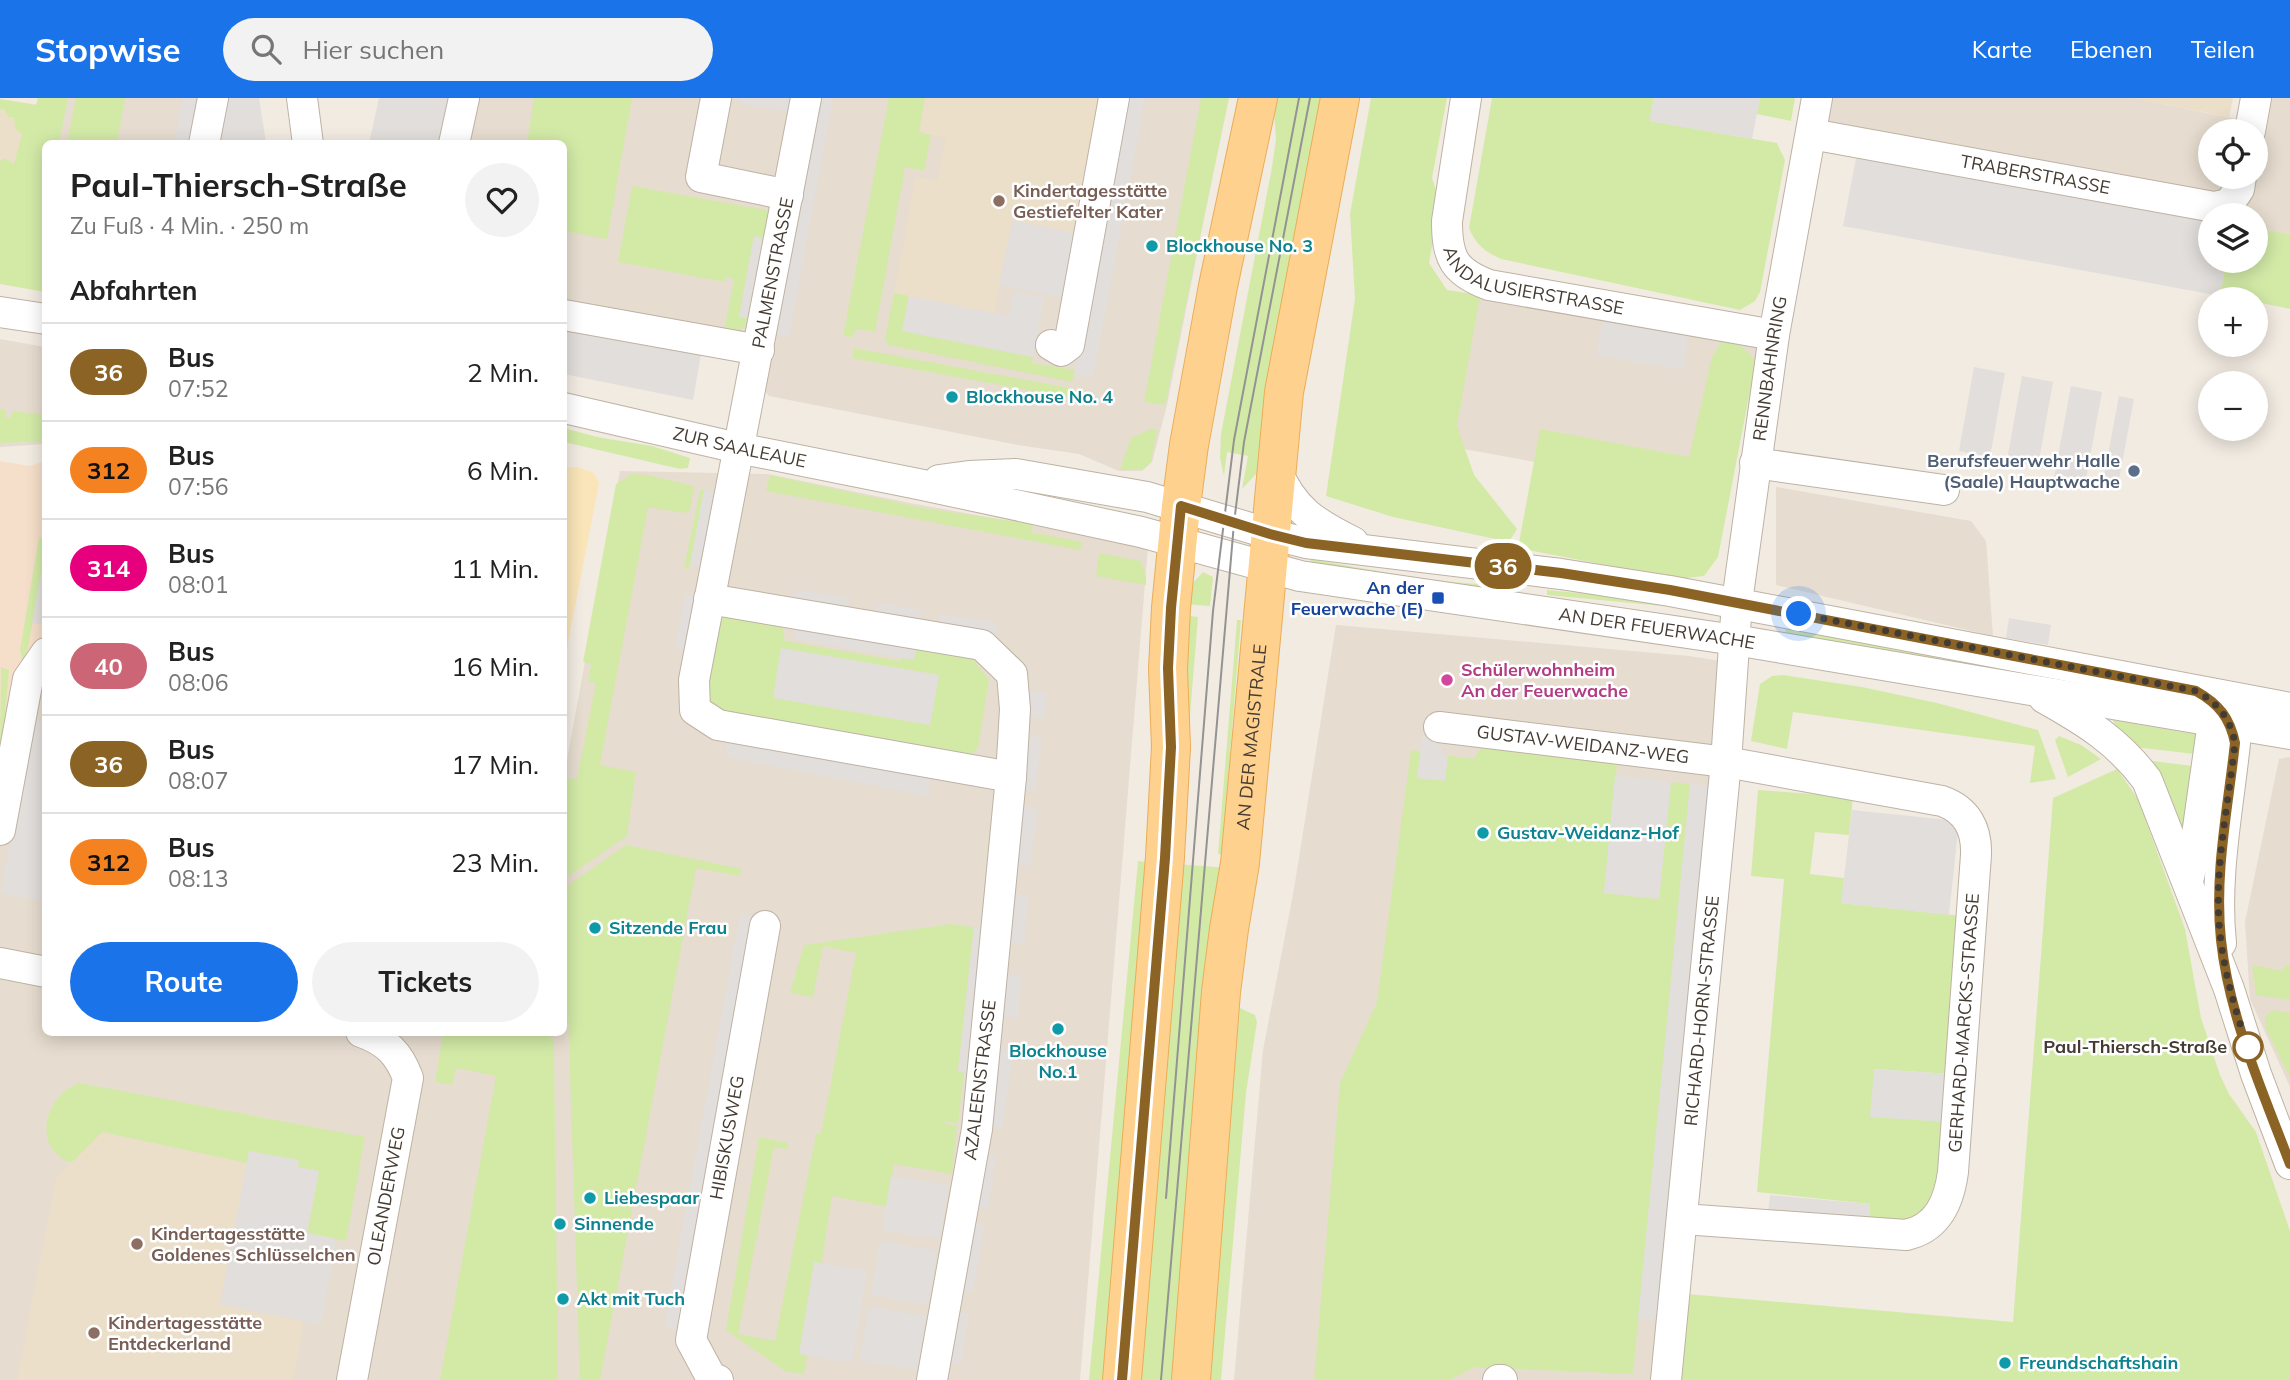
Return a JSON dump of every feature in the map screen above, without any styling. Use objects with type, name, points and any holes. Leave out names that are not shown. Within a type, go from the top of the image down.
[{"type":"main road","points":[[1122,1380],[1165,858],[1171,747],[1169,656],[1179,524],[1189,445],[1218,286],[1258,98]]},
{"type":"main road","name":"AN DER MAGISTRALE","points":[[1191,1380],[1221,992],[1240,863],[1284,392],[1340,98]]},
{"type":"street","points":[[205,140],[213,98]]},
{"type":"street","points":[[302,98],[307,140]]},
{"type":"street","points":[[455,140],[464,98]]},
{"type":"street","points":[[716,98],[701,177],[788,195]]},
{"type":"street","name":"PALMENSTRASSE","points":[[738,448],[806,98]]},
{"type":"street","points":[[1051,345],[1061,351],[1069,345],[1114,98]]},
{"type":"street","name":"ANDALUSIERSTRASSE","points":[[1466,98],[1447,221],[1450,253],[1457,267],[1469,278],[1489,285],[1774,335]]},
{"type":"street","name":"RENNBAHNRING","points":[[1735,640],[1737,602],[1774,335],[1817,98]]},
{"type":"street","points":[[2252,119],[2256,98]]},
{"type":"street","name":"TRABERSTRASSE","points":[[1811,134],[2214,207],[2229,204],[2239,189]]},
{"type":"street","points":[[0,312],[42,318]]},
{"type":"street","points":[[567,316],[759,350]]},
{"type":"street","name":"ZUR SAALEAUE","points":[[567,409],[738,448],[1141,532],[1179,524],[1268,551]]},
{"type":"street","points":[[738,448],[694,680],[695,710],[718,725],[1011,777]]},
{"type":"street","points":[[1755,463],[1944,490]]},
{"type":"street","points":[[1276,469],[1288,494],[1311,519],[1366,549]]},
{"type":"street","name":"AN DER FEUERWACHE","points":[[1268,551],[1321,545],[1366,549],[1561,573],[1737,602],[2196,691],[2212,700],[2225,713]]},
{"type":"street","name":"AN DER FEUERWACHE","points":[[1268,551],[1300,576],[1735,640],[2031,691],[2225,713],[2285,725]]},
{"type":"street","name":"AZALEENSTRASSE","points":[[709,599],[982,645],[1012,674],[1015,709],[1011,777],[977,1129],[932,1380]]},
{"type":"street","name":"RICHARD-HORN-STRASSE","points":[[1666,1380],[1726,762],[1735,640]]},
{"type":"street","points":[[0,830],[6,760],[28,679],[42,659]]},
{"type":"street","points":[[2031,691],[2098,730],[2130,757],[2147,780],[2229,989],[2256,1074],[2290,1164]]},
{"type":"street","points":[[2188,881],[2225,713]]},
{"type":"street","points":[[2225,713],[2235,743],[2220,863],[2219,897],[2221,941],[2229,989]]},
{"type":"street","name":"AN DER FEUERWACHE","points":[[2231,780],[2249,756],[2285,725]]},
{"type":"street","name":"GUSTAV-WEIDANZ-WEG","points":[[1439,727],[1726,762]]},
{"type":"street","name":"GERHARD-MARCKS-STRASSE","points":[[1683,1219],[1906,1235],[1926,1228],[1935,1220],[1947,1202],[1953,1172],[1976,855],[1975,835],[1968,818],[1961,810],[1942,801],[1726,762]]},
{"type":"street","name":"HIBISKUSWEG","points":[[718,1380],[712,1379],[691,1340],[765,926]]},
{"type":"street","points":[[0,963],[42,971]]},
{"type":"street","name":"OLEANDERWEG","points":[[352,1380],[408,1079],[394,1050],[372,1036]]},
{"type":"shaded area","points":[[54,98],[213,98],[205,140],[46,140]]},
{"type":"shaded area","points":[[182,98],[200,98],[193,140],[175,140]]},
{"type":"shaded area","points":[[221,98],[259,98],[266,140],[214,140]]},
{"type":"shaded area","points":[[379,98],[460,98],[451,140],[370,140]]},
{"type":"shaded area","points":[[474,98],[1228,98],[1167,405],[1152,462],[1142,471],[1119,471],[1079,454],[1018,445],[769,396],[716,336],[567,308],[567,140],[467,140]]},
{"type":"shaded area","points":[[739,98],[791,98],[788,112],[738,104]]},
{"type":"shaded area","points":[[813,98],[833,98],[789,337],[770,333]]},
{"type":"shaded area","name":"Kindertagesstätte Gestiefelter Kater","points":[[925,98],[1104,98],[1080,234],[1012,220],[994,313],[894,293],[916,177],[937,181],[946,138],[919,132]]},
{"type":"shaded area","points":[[1125,98],[1145,98],[1093,378],[1074,375]]},
{"type":"shaded area","points":[[1654,98],[1760,98],[1752,139],[1649,121]]},
{"type":"shaded area","points":[[1831,98],[2133,98],[2237,119],[2198,119],[2198,189],[2268,189],[2268,119],[2263,119],[2267,98],[2290,98],[2290,234],[2268,230],[2268,203],[2248,202],[1826,124]]},
{"type":"shaded area","points":[[2133,98],[2233,98],[2229,117]]},
{"type":"shaded area","points":[[0,99],[46,106],[0,284]]},
{"type":"shaded area","points":[[1857,153],[2198,216],[2198,273],[2224,273],[2222,287],[2198,287],[2198,292],[1843,226]]},
{"type":"shaded area","points":[[1012,220],[1080,234],[1067,298],[999,285]]},
{"type":"shaded area","points":[[754,236],[767,239],[752,319],[739,317]]},
{"type":"shaded area","points":[[1014,291],[1044,297],[1033,357],[902,331],[909,296],[1009,316]]},
{"type":"shaded area","points":[[1480,295],[1759,344],[1728,497],[1447,446]]},
{"type":"shaded area","points":[[1603,315],[1689,329],[1683,370],[1596,355]]},
{"type":"shaded area","points":[[567,325],[702,348],[693,400],[567,375]]},
{"type":"shaded area","points":[[0,339],[42,346],[42,444],[0,447]]},
{"type":"shaded area","points":[[1974,367],[2005,373],[1990,457],[1959,451]]},
{"type":"shaded area","points":[[2022,376],[2053,382],[2038,466],[2007,460]]},
{"type":"shaded area","points":[[2071,386],[2102,392],[2085,484],[2054,478]]},
{"type":"shaded area","points":[[2119,396],[2134,399],[2117,490],[2102,487]]},
{"type":"shaded area","points":[[0,461],[30,466],[42,462],[42,672],[0,759]]},
{"type":"shaded area","points":[[620,471],[768,474],[1148,546],[1080,1380],[0,1380],[0,759],[42,672],[42,1036],[567,1036],[567,760]]},
{"type":"shaded area","points":[[1776,487],[1971,521],[1986,541],[1993,636],[1776,585]]},
{"type":"shaded area","points":[[704,490],[720,493],[706,568],[690,565]]},
{"type":"shaded area","points":[[42,568],[42,625],[32,623]]},
{"type":"shaded area","points":[[795,589],[850,598],[848,614],[793,604]]},
{"type":"shaded area","points":[[685,594],[700,596],[690,651],[675,648]]},
{"type":"shaded area","points":[[876,603],[923,610],[921,623],[874,616]]},
{"type":"shaded area","points":[[940,614],[997,623],[995,637],[938,627]]},
{"type":"shaded area","points":[[2009,618],[2051,625],[2048,645],[2006,638]]},
{"type":"shaded area","points":[[797,621],[917,642],[914,660],[794,639]]},
{"type":"shaded area","points":[[1336,625],[1689,656],[1733,663],[1666,1380],[1234,1380],[1263,1050],[1294,889]]},
{"type":"shaded area","points":[[781,648],[939,675],[930,725],[773,698]]},
{"type":"shaded area","points":[[1029,691],[1046,692],[1045,718],[1027,718]]},
{"type":"shaded area","points":[[1425,716],[1441,718],[1441,754],[1448,755],[1445,781],[1417,778]]},
{"type":"shaded area","points":[[33,720],[42,722],[42,900],[1,893]]},
{"type":"shaded area","points":[[1026,736],[1042,737],[1035,791],[1020,789]]},
{"type":"shaded area","points":[[728,739],[931,778],[928,796],[725,757]]},
{"type":"shaded area","points":[[2290,757],[2290,1087],[2250,999],[2245,922],[2279,759]]},
{"type":"shaded area","points":[[1615,775],[1671,782],[1659,899],[1604,893]]},
{"type":"shaded area","points":[[1690,784],[1712,786],[1662,1321],[1638,1319]]},
{"type":"shaded area","points":[[1022,806],[1038,808],[1030,867],[1014,865]]},
{"type":"shaded area","points":[[1852,810],[1959,821],[1949,915],[1841,903]]},
{"type":"shaded area","points":[[1013,895],[1028,896],[1024,944],[1009,943]]},
{"type":"shaded area","points":[[740,914],[755,917],[679,1330],[664,1327]]},
{"type":"shaded area","points":[[974,927],[992,929],[977,1074],[958,1072]]},
{"type":"shaded area","points":[[1005,974],[1022,975],[1018,1018],[1001,1017]]},
{"type":"shaded area","points":[[998,1047],[1014,1050],[1002,1129],[985,1126]]},
{"type":"shaded area","points":[[1874,1069],[1949,1074],[1946,1122],[1870,1117]]},
{"type":"shaded area","name":"Kindertagesstätte Goldenes Schlüsselchen","points":[[102,1132],[247,1163],[220,1305],[304,1321],[293,1380],[17,1380],[56,1178]]},
{"type":"shaded area","points":[[249,1151],[299,1160],[298,1167],[319,1171],[307,1233],[336,1239],[321,1324],[220,1305]]},
{"type":"shaded area","points":[[981,1154],[996,1156],[988,1209],[974,1207]]},
{"type":"shaded area","points":[[891,1176],[949,1185],[940,1239],[882,1230]]},
{"type":"shaded area","points":[[1770,1195],[1870,1204],[1869,1222],[1768,1213]]},
{"type":"shaded area","points":[[970,1223],[985,1225],[973,1292],[958,1290]]},
{"type":"shaded area","points":[[880,1241],[937,1251],[928,1304],[871,1295]]},
{"type":"shaded area","points":[[814,1262],[867,1271],[852,1363],[799,1354]]},
{"type":"shaded area","points":[[869,1307],[926,1316],[917,1370],[860,1360]]},
{"type":"shaded area","points":[[954,1311],[969,1314],[961,1364],[946,1361]]},
{"type":"green space","points":[[38,98],[68,98],[60,140],[42,140],[42,291],[0,284],[0,161],[5,158],[14,164],[22,134],[15,129],[14,117],[9,117],[4,109],[0,109],[0,99],[36,105]]},
{"type":"green space","points":[[76,98],[125,98],[118,140],[68,140]]},
{"type":"green space","points":[[534,98],[632,98],[607,239],[567,232],[567,140],[527,140]]},
{"type":"green space","points":[[889,98],[925,98],[919,132],[931,135],[924,171],[905,167],[875,332],[856,329],[853,337],[843,336]]},
{"type":"green space","points":[[1201,98],[1229,98],[1165,405],[1144,402]]},
{"type":"green space","points":[[1273,98],[1328,98],[1259,471],[1242,489],[1248,456],[1227,452],[1224,476],[1220,458],[1221,434],[1272,167],[1276,139]]},
{"type":"green space","points":[[1371,98],[1447,98],[1432,178],[1440,202],[1429,263],[1447,290],[1480,295],[1457,426],[1474,475],[1517,529],[1509,542],[1393,517],[1326,496],[1355,299],[1350,214]]},
{"type":"green space","points":[[1492,98],[1654,98],[1650,121],[1777,143],[1785,160],[1760,292],[1755,301],[1740,310],[1501,259],[1485,250],[1469,228]]},
{"type":"green space","points":[[1760,98],[1795,98],[1791,121],[1757,114]]},
{"type":"green space","points":[[632,186],[776,212],[767,239],[754,237],[739,316],[752,319],[737,333],[723,337],[734,279],[724,276],[726,282],[618,262]]},
{"type":"green space","points":[[2268,230],[2290,234],[2290,309],[2268,304],[2268,287],[2222,287],[2224,273],[2268,273]]},
{"type":"green space","points":[[894,293],[909,296],[903,331],[1033,357],[1032,363],[1075,370],[1072,382],[889,345],[885,340]]},
{"type":"green space","points":[[1724,338],[1741,346],[1756,360],[1718,557],[1704,576],[1678,579],[1518,548],[1540,429],[1689,457],[1712,357]]},
{"type":"green space","points":[[854,348],[1091,392],[1088,401],[852,358]]},
{"type":"green space","points":[[0,409],[6,410],[5,417],[11,418],[13,411],[42,415],[42,441],[0,443]]},
{"type":"green space","points":[[567,429],[652,446],[690,458],[688,468],[680,469],[567,443]]},
{"type":"green space","points":[[1151,429],[1157,430],[1151,462],[1144,469],[1120,470],[1131,438]]},
{"type":"green space","points":[[632,474],[694,486],[690,510],[684,513],[648,507],[600,765],[636,772],[627,836],[567,877],[567,778],[577,779],[596,683],[588,682],[591,664],[583,662],[616,484]]},
{"type":"green space","points":[[770,475],[923,508],[1033,524],[1031,532],[1082,542],[1080,550],[766,491]]},
{"type":"green space","points":[[700,490],[704,490],[688,569],[684,568]]},
{"type":"green space","points":[[39,537],[42,538],[42,576],[24,666],[20,650]]},
{"type":"green space","points":[[1099,553],[1141,561],[1146,585],[1096,576]]},
{"type":"green space","points":[[1311,559],[1427,579],[1497,585],[1497,591],[1310,566]]},
{"type":"green space","points":[[1203,572],[1213,577],[1210,606],[1183,604],[1191,585]]},
{"type":"green space","points":[[1547,590],[1663,601],[1663,606],[1547,595]]},
{"type":"green space","points":[[720,615],[782,624],[785,641],[901,661],[906,648],[973,659],[989,680],[978,748],[970,755],[727,717],[706,702]]},
{"type":"green space","points":[[1181,615],[1198,617],[1179,851]]},
{"type":"green space","points":[[1237,620],[1241,620],[1225,815],[1232,855],[1218,854]]},
{"type":"green space","points":[[1787,626],[2049,673],[2046,684],[1784,636]]},
{"type":"green space","points":[[1,667],[9,670],[4,729],[0,742]]},
{"type":"green space","points":[[1783,675],[1862,687],[1937,703],[2038,730],[2056,779],[2030,783],[2035,746],[1793,712],[1787,749],[1751,741],[1760,684],[1772,676]]},
{"type":"green space","points":[[2113,720],[2194,734],[2199,737],[2203,755],[2134,747],[2117,729]]},
{"type":"green space","points":[[2059,736],[2081,745],[2101,759],[2068,777],[2055,740]]},
{"type":"green space","points":[[1486,739],[1618,755],[1604,893],[1659,899],[1671,782],[1690,784],[1633,1374],[1474,1367],[1450,1380],[1314,1380],[1340,1083],[1377,1002],[1411,750],[1474,759]]},
{"type":"green space","points":[[2145,760],[2200,767],[2189,850]]},
{"type":"green space","points":[[2117,769],[2138,799],[2185,929],[2201,1018],[2220,1075],[2229,1094],[2256,1132],[2290,1231],[2290,1380],[1666,1380],[1675,1293],[2013,1322],[2053,798]]},
{"type":"green space","points":[[1758,790],[1853,797],[1849,835],[1815,832],[1810,874],[1844,878],[1842,903],[1963,916],[1949,1074],[1874,1069],[1946,1122],[1939,1187],[1918,1219],[1869,1222],[1870,1204],[1757,1192],[1784,879],[1751,876]]},
{"type":"green space","points":[[626,845],[742,869],[739,876],[696,868],[600,1380],[580,1380],[567,980],[567,886]]},
{"type":"green space","points":[[1138,861],[1145,862],[1144,885],[1106,1380],[1089,1380]]},
{"type":"green space","points":[[1176,864],[1229,868],[1179,1380],[1132,1380]]},
{"type":"green space","points":[[950,924],[974,927],[958,1071],[964,1072],[958,1123],[937,1121],[957,1126],[952,1174],[894,1164],[887,1207],[832,1196],[804,1374],[785,1371],[726,1330],[759,1137],[788,1143],[787,1149],[774,1147],[738,1334],[775,1341],[816,1134],[821,1134],[856,953],[823,946],[813,997],[790,993],[804,945]]},
{"type":"green space","points":[[2252,965],[2283,971],[2285,965],[2290,966],[2290,1000],[2256,995]]},
{"type":"green space","points":[[1240,1008],[1255,1015],[1257,1022],[1246,1093],[1221,1380],[1208,1380]]},
{"type":"green space","points":[[2272,1010],[2290,1013],[2290,1078],[2265,1026],[2265,1017]]},
{"type":"green space","points":[[443,1036],[550,1036],[553,1039],[558,1380],[440,1380],[496,1076],[456,1068],[452,1085],[435,1082]]},
{"type":"green space","points":[[80,1083],[365,1137],[346,1241],[307,1233],[319,1171],[298,1167],[299,1161],[249,1151],[247,1163],[102,1132],[73,1161],[65,1161],[49,1143],[47,1122],[58,1098]]},
{"type":"sand","points":[[577,467],[594,473],[599,483],[567,648],[567,468]]},
{"type":"tram line","points":[[1166,1198],[1213,611],[1234,440],[1299,98]]},
{"type":"tram line","points":[[1161,1380],[1234,523],[1244,442],[1310,98]]},
{"type":"bus line","name":"36","points":[[1122,1380],[1165,858],[1171,747],[1168,668],[1181,506],[1306,543],[1561,573],[1670,590],[2196,691],[2212,700],[2231,724],[2235,743],[2220,863],[2219,897],[2221,941],[2229,989],[2256,1074],[2290,1164]]},
{"type":"place","name":"Kindertagesstätte Gestiefelter Kater","points":[[999,201]]},
{"type":"place","name":"Blockhouse No. 3","points":[[1152,246]]},
{"type":"place","name":"Blockhouse No. 4","points":[[952,397]]},
{"type":"place","name":"Berufsfeuerwehr Halle (Saale) Hauptwache","points":[[2134,471]]},
{"type":"place","name":"An der Feuerwache (E)","points":[[1438,598]]},
{"type":"place","name":"Schülerwohnheim An der Feuerwache","points":[[1447,680]]},
{"type":"place","name":"Gustav-Weidanz-Hof","points":[[1483,833]]},
{"type":"place","name":"Sitzende Frau","points":[[595,928]]},
{"type":"place","name":"Blockhouse No.1","points":[[1058,1029]]},
{"type":"place","name":"Paul-Thiersch-Straße","points":[[2248,1047]]},
{"type":"place","name":"Liebespaar","points":[[590,1198]]},
{"type":"place","name":"Sinnende","points":[[560,1224]]},
{"type":"place","name":"Kindertagesstätte Goldenes Schlüsselchen","points":[[137,1244]]},
{"type":"place","name":"Akt mit Tuch","points":[[563,1299]]},
{"type":"place","name":"Kindertagesstätte Entdeckerland","points":[[94,1333]]},
{"type":"place","name":"Freundschaftshain","points":[[2005,1363]]},
{"type":"route","points":[[1799,614],[2196,691],[2212,700],[2231,724],[2235,743],[2220,863],[2219,897],[2221,941],[2229,989],[2248,1047]]}]
